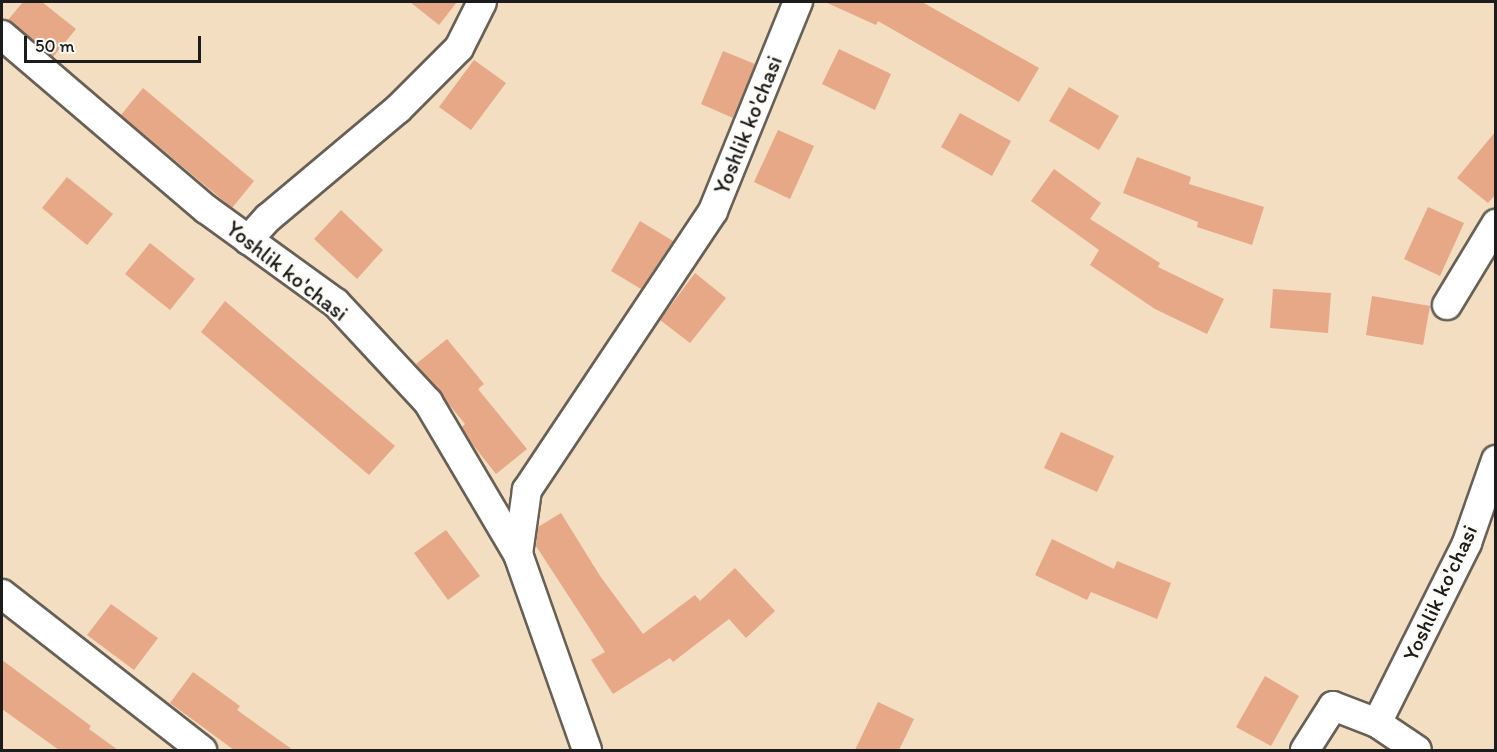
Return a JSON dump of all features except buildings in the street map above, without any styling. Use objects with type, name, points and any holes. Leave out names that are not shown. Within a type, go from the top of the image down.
[{"type":"street","points":[[248,240],[268,218],[398,109],[459,48],[482,2]]},
{"type":"street","name":"Yoshlik ko'chasi","points":[[518,554],[527,490],[713,211],[798,2]]},
{"type":"street","name":"Yoshlik ko'chasi","points":[[2,35],[206,209],[336,303],[428,402],[518,554],[587,750]]},
{"type":"street","points":[[1447,304],[1496,224]]},
{"type":"street","name":"Yoshlik ko'chasi","points":[[1377,723],[1467,543],[1496,460]]},
{"type":"street","points":[[2,594],[202,750]]},
{"type":"street","points":[[1305,750],[1333,706],[1377,723],[1417,750]]}]
